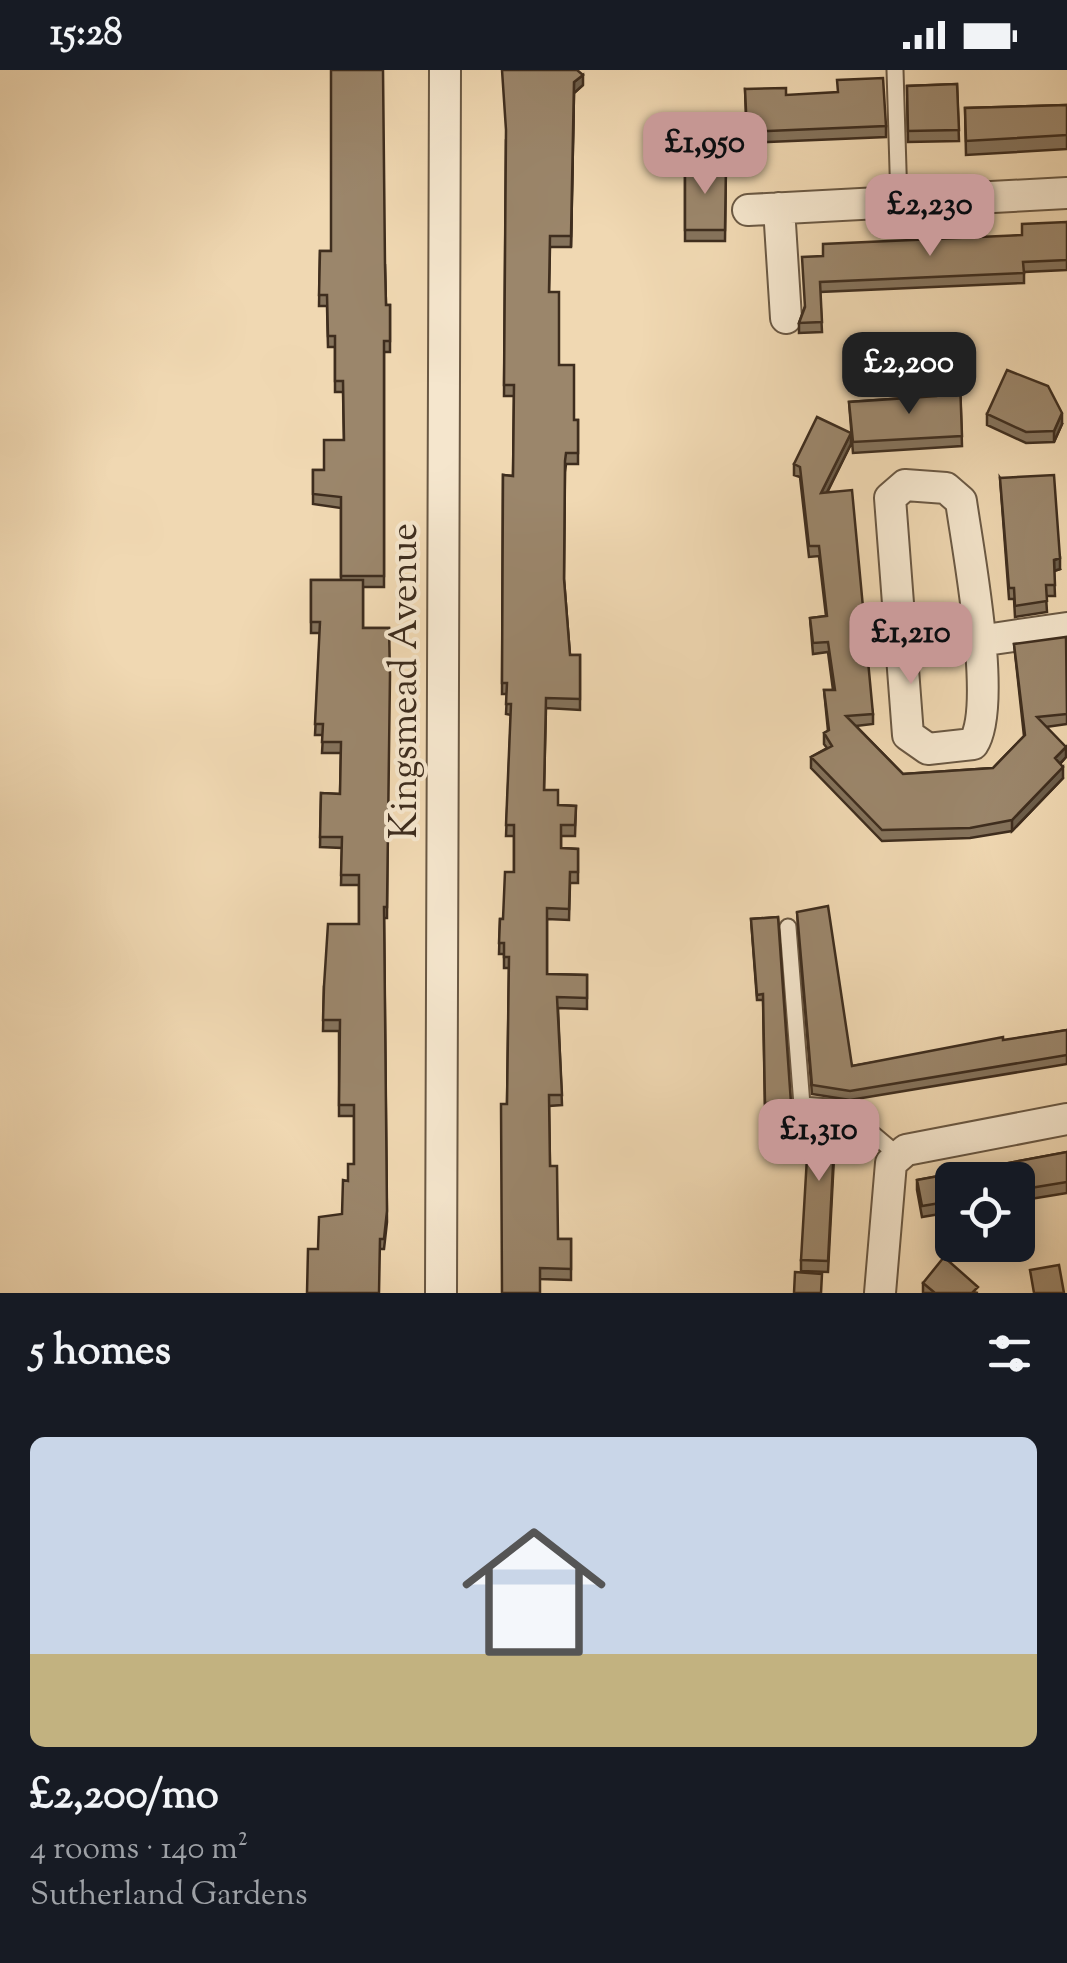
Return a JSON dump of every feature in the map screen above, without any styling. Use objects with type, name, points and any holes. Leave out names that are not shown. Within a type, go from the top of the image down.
[{"type":"street","name":"Kingsmead Avenue","points":[[441,1293],[445,70]]},
{"type":"street","points":[[748,210],[1067,193]]},
{"type":"street","points":[[779,208],[786,318]]},
{"type":"street","points":[[905,484],[946,488],[961,500],[979,641],[983,729],[973,744],[928,748],[908,734],[899,639],[890,498],[905,484]]},
{"type":"street","points":[[979,641],[1067,628]]},
{"type":"street","points":[[880,1293],[891,1163],[906,1150],[1067,1119]]},
{"type":"lane","points":[[894,70],[900,202]]},
{"type":"lane","points":[[788,927],[802,1106],[842,1108],[899,1156]]},
{"type":"building","points":[[331,70],[383,70],[386,305],[390,305],[390,341],[384,341],[384,576],[341,576],[341,497],[313,494],[313,470],[324,470],[324,440],[344,440],[343,381],[335,381],[335,336],[328,336],[327,295],[319,295],[320,251],[331,251]]},
{"type":"building","points":[[502,70],[577,70],[583,75],[574,82],[571,236],[550,236],[549,292],[559,292],[559,365],[574,365],[578,453],[566,453],[565,461],[564,579],[570,655],[580,655],[580,699],[546,698],[544,790],[558,790],[558,805],[576,806],[575,825],[561,825],[561,848],[578,849],[578,872],[570,872],[569,909],[547,908],[547,974],[587,975],[587,998],[557,997],[562,1095],[549,1095],[550,1166],[557,1166],[558,1239],[571,1239],[571,1269],[540,1268],[540,1293],[502,1293],[501,1104],[507,1104],[509,957],[504,957],[504,943],[499,943],[505,872],[514,872],[514,825],[506,825],[511,704],[506,704],[507,683],[502,683],[503,475],[513,476],[514,385],[504,385],[506,130]]},
{"type":"building","points":[[883,78],[886,126],[747,132],[745,89],[786,88],[786,95],[838,92],[837,80]]},
{"type":"building","points":[[957,84],[959,130],[908,131],[907,86]]},
{"type":"building","points":[[1067,105],[1067,135],[966,141],[965,108]]},
{"type":"building","points":[[685,164],[726,164],[725,230],[685,230]]},
{"type":"building","points":[[1067,222],[1067,260],[1023,262],[1024,273],[820,282],[822,322],[799,323],[805,307],[802,257],[823,256],[823,244],[1022,235],[1022,224]]},
{"type":"building","points":[[1007,370],[1048,386],[1062,413],[1054,431],[1026,432],[987,414]]},
{"type":"building","points":[[960,382],[962,436],[853,442],[849,402],[936,396],[935,384]]},
{"type":"building","points":[[817,417],[851,433],[821,493],[852,490],[873,714],[846,716],[903,774],[993,768],[1025,735],[1014,644],[1066,637],[1067,714],[1037,717],[1066,747],[1055,758],[1063,767],[1012,820],[970,828],[882,830],[811,757],[832,746],[824,733],[829,730],[824,690],[835,690],[828,642],[813,643],[810,618],[827,616],[819,546],[809,546],[800,467],[794,464]]},
{"type":"building","points":[[1054,475],[1060,558],[1054,560],[1055,585],[1046,585],[1047,601],[1015,606],[1014,588],[1009,588],[1000,478]]},
{"type":"building","points":[[311,580],[363,580],[363,628],[389,628],[384,907],[387,1211],[384,1239],[380,1239],[379,1293],[307,1293],[308,1249],[318,1249],[319,1217],[342,1214],[343,1180],[348,1181],[348,1164],[354,1164],[354,1105],[339,1105],[340,1020],[323,1020],[328,924],[359,924],[359,875],[341,875],[342,837],[320,837],[321,793],[340,794],[341,742],[322,742],[323,724],[315,724],[320,622],[311,622]]},
{"type":"building","points":[[828,906],[852,1066],[1003,1037],[1067,1030],[1067,1055],[850,1091],[812,1085],[797,912]]},
{"type":"building","points":[[778,917],[791,1103],[765,1103],[763,994],[757,995],[751,919]]},
{"type":"building","points":[[810,1106],[836,1108],[828,1261],[801,1260]]},
{"type":"building","points":[[1067,1152],[1067,1182],[1035,1187],[1035,1162],[1013,1162]]},
{"type":"building","points":[[935,1177],[935,1204],[922,1206],[917,1180]]},
{"type":"building","points":[[940,1262],[950,1262],[978,1287],[972,1293],[935,1293],[923,1283]]},
{"type":"building","points":[[1059,1265],[1064,1293],[1034,1293],[1030,1270]]},
{"type":"building","points":[[795,1272],[822,1274],[821,1293],[794,1293]]}]
